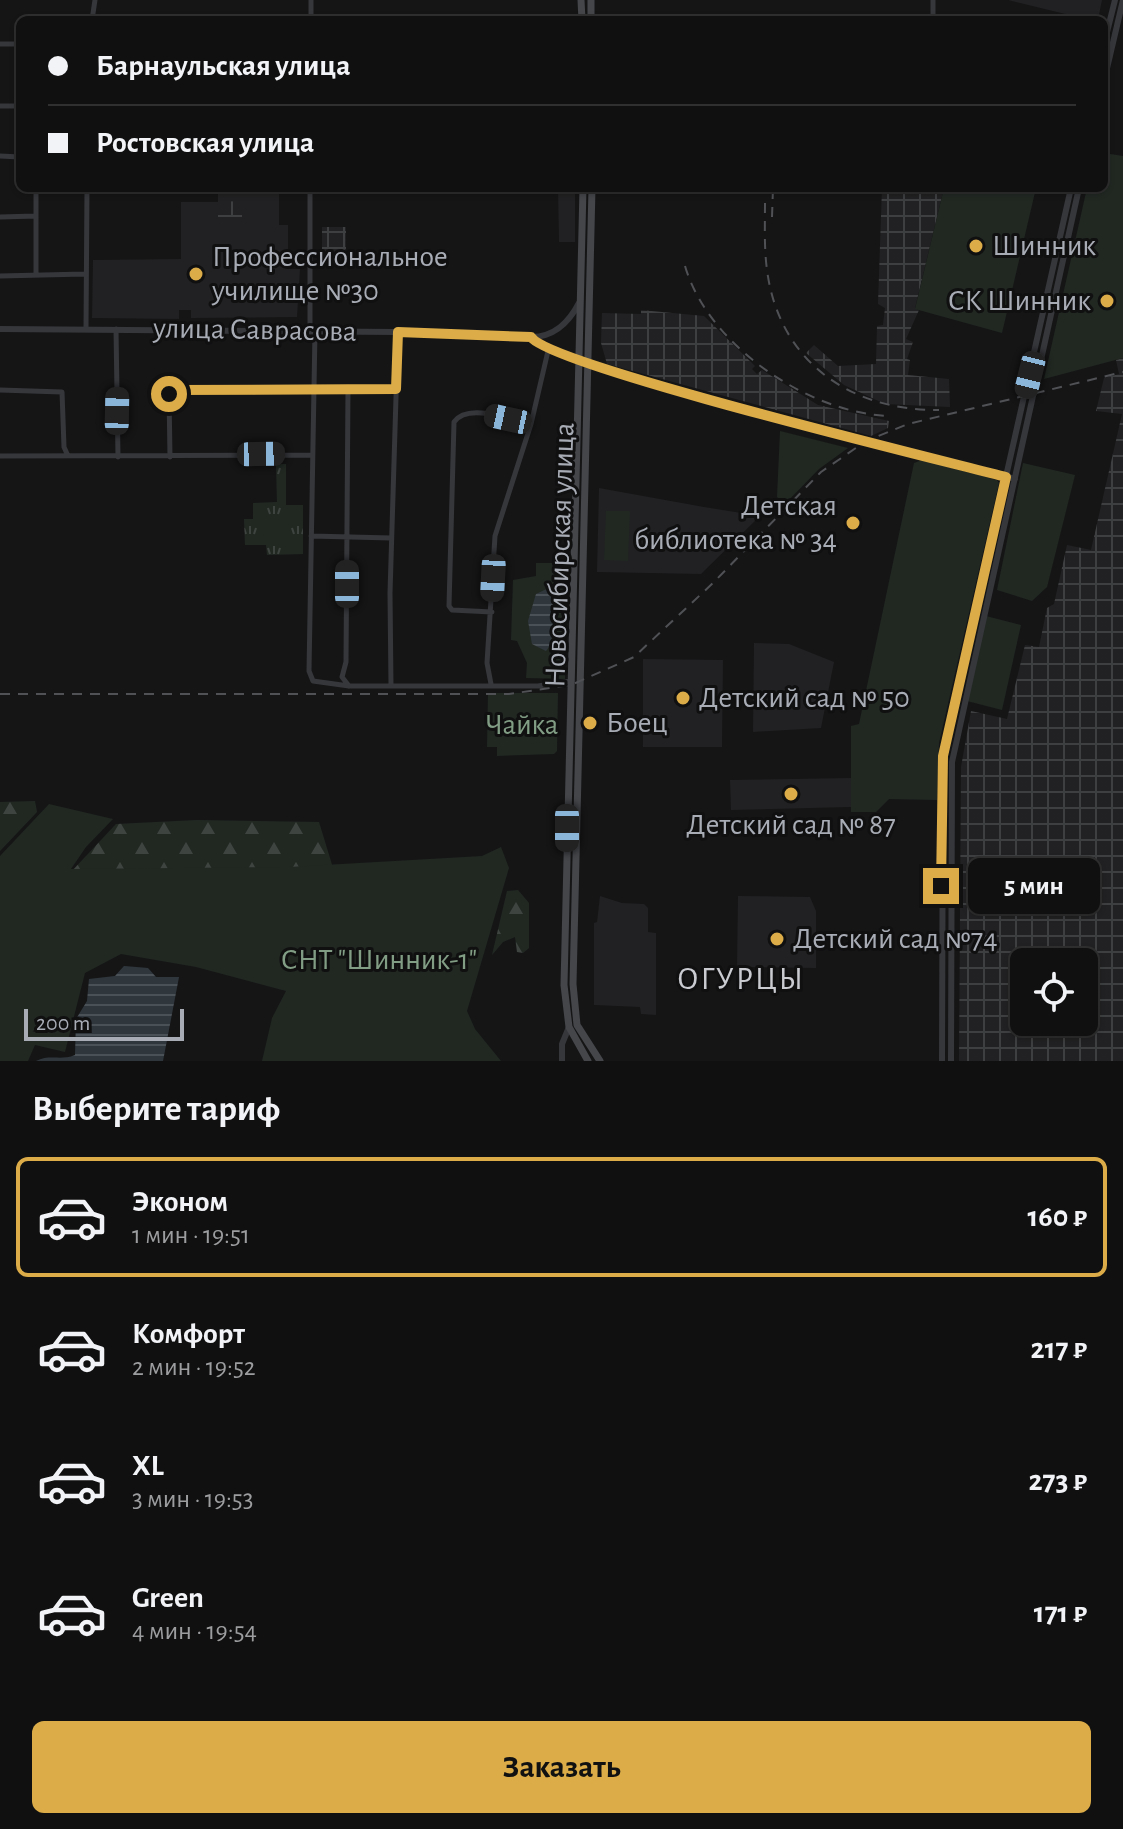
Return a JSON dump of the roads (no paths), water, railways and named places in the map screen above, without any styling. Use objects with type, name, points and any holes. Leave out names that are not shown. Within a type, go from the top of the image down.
[{"type":"main road","name":"Новосибирская улица","points":[[583,192],[581,299],[585,362],[573,984],[577,1025],[600,1061]]},
{"type":"main road","name":"Новосибирская улица","points":[[588,1061],[569,1027],[564,985],[571,681],[592,192]]},
{"type":"street","points":[[1108,28],[1115,0]]},
{"type":"street","points":[[1108,64],[1123,0]]},
{"type":"street","points":[[36,192],[36,275]]},
{"type":"street","points":[[86,329],[87,192]]},
{"type":"street","points":[[310,192],[315,388],[309,671],[313,681],[322,685],[349,686],[538,686],[571,681]]},
{"type":"street","points":[[942,1061],[943,761],[1070,192]]},
{"type":"street","points":[[951,1061],[952,762],[1078,192]]},
{"type":"street","points":[[0,217],[36,216]]},
{"type":"street","points":[[0,276],[85,274]]},
{"type":"street","points":[[531,337],[551,334],[562,326],[581,299]]},
{"type":"street","name":"улица Саврасова","points":[[0,329],[398,332],[531,337]]},
{"type":"street","points":[[116,329],[118,457]]},
{"type":"street","points":[[391,686],[391,538],[398,332]]},
{"type":"street","points":[[531,337],[548,351],[702,398],[1015,479]]},
{"type":"street","points":[[491,684],[487,663],[495,536],[531,424],[548,351]]},
{"type":"street","points":[[348,388],[346,662],[342,677],[349,686]]},
{"type":"street","points":[[170,457],[169,394],[173,390],[396,389]]},
{"type":"street","points":[[0,390],[62,392],[64,447],[69,457]]},
{"type":"street","points":[[492,612],[452,610],[449,606],[454,422],[465,414],[485,414],[531,424]]},
{"type":"street","points":[[0,456],[312,455]]},
{"type":"street","points":[[311,536],[391,538]]},
{"type":"street","points":[[943,761],[952,762]]},
{"type":"street","name":"Новосибирская улица","points":[[562,1061],[562,1044],[569,1027]]},
{"type":"street","points":[[942,1040],[951,1040]]},
{"type":"railway","points":[[772,217],[773,192]]},
{"type":"railway","points":[[765,203],[766,262],[774,302],[787,331],[803,355],[824,375],[849,390],[907,408],[939,410]]},
{"type":"railway","points":[[685,266],[697,295],[715,322],[765,370],[826,402],[858,412],[889,416]]},
{"type":"railway","points":[[0,694],[509,694],[571,685],[634,657],[713,583],[821,472],[866,441],[908,424],[1123,372]]},
{"type":"place","name":"Шинник","points":[[976,246]]},
{"type":"place","name":"Профессиональное училище №30","points":[[196,274]]},
{"type":"place","name":"СК Шинник","points":[[1107,301]]},
{"type":"place","name":"Детская библиотека № 34","points":[[853,523]]},
{"type":"place","name":"Детский сад № 50","points":[[683,698]]},
{"type":"place","name":"Боец","points":[[590,723]]},
{"type":"place","name":"Детский сад № 87","points":[[791,794]]},
{"type":"place","name":"Детский сад №74","points":[[777,939]]},
{"type":"district","name":"ОГУРЦЫ","points":[[741,979]]},
{"type":"park label","name":"Чайка","points":[[522,725]]},
{"type":"park label","name":"СНТ \"Шинник-1\"","points":[[379,960]]}]
